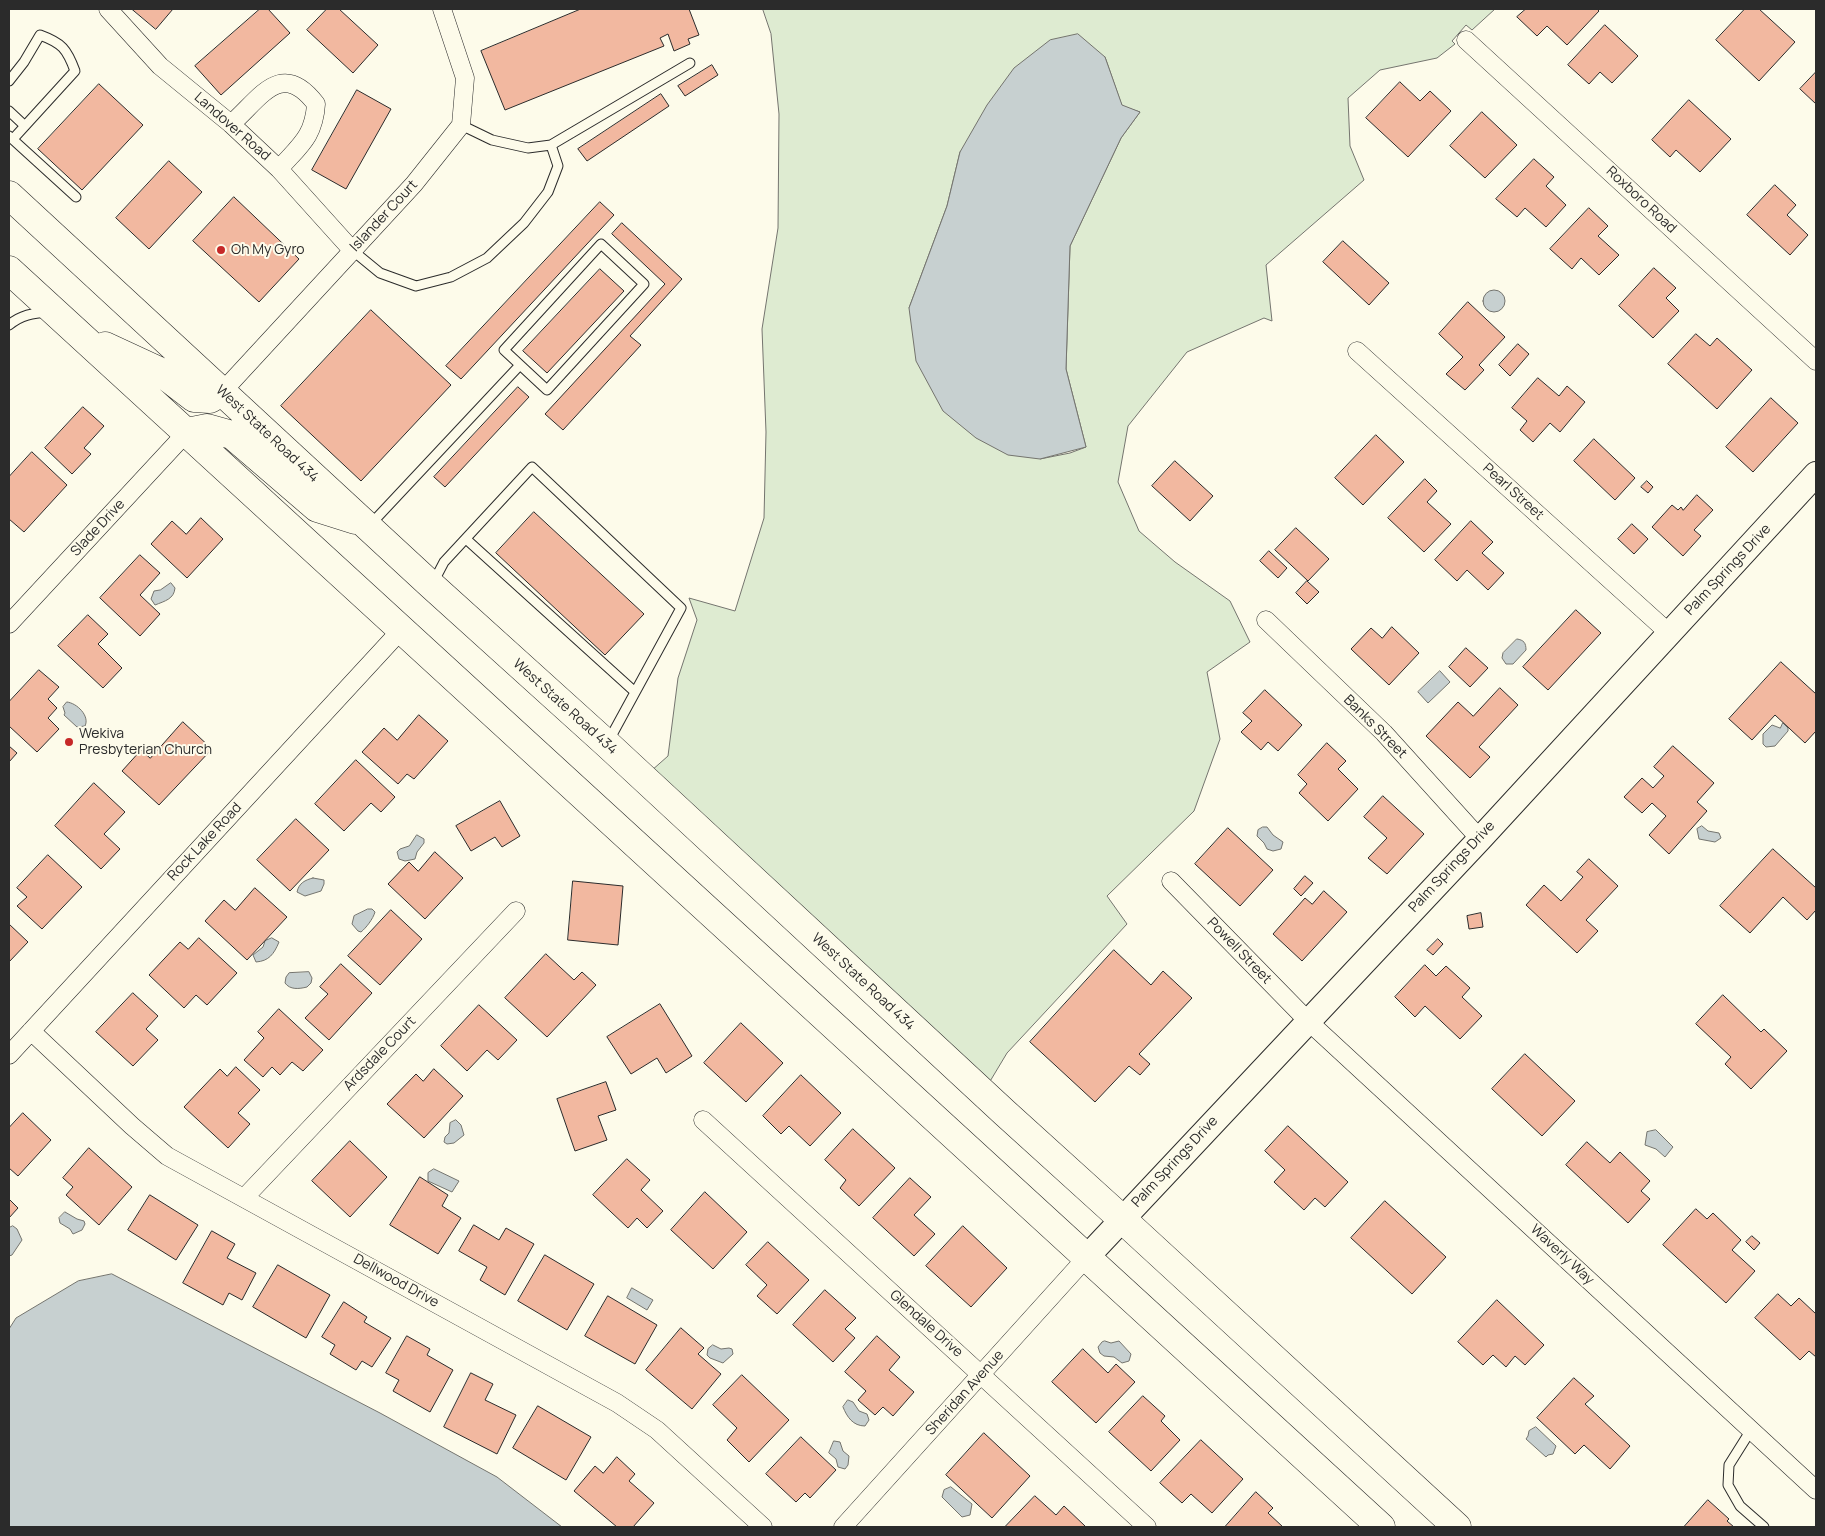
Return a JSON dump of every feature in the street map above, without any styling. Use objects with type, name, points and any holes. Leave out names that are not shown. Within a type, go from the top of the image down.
[{"type":"main road","name":"West State Road 434","points":[[9,195],[431,585],[607,744],[998,1107],[1457,1527]]},
{"type":"main road","points":[[9,270],[1381,1527]]},
{"type":"main road","points":[[78,333],[159,371],[194,398],[210,399],[222,392]]},
{"type":"main road","points":[[187,432],[207,428],[232,435],[318,508],[366,525]]},
{"type":"street","name":"Landover Road","points":[[108,9],[160,66],[230,124],[279,169],[352,250]]},
{"type":"street","points":[[442,9],[465,78],[461,125]]},
{"type":"street","name":"Roxboro Road","points":[[1466,40],[1816,361]]},
{"type":"street","points":[[230,124],[273,85],[283,82],[299,86],[310,95],[316,104],[315,118],[308,136],[279,169]]},
{"type":"street","name":"Islander Court","points":[[222,392],[414,184],[461,125]]},
{"type":"street","name":"Pearl Street","points":[[1358,351],[1669,634]]},
{"type":"street","name":"Slade Drive","points":[[9,624],[187,432]]},
{"type":"street","name":"Palm Springs Drive","points":[[1086,1258],[1480,839],[1816,474]]},
{"type":"street","name":"Banks Street","points":[[1266,620],[1384,733],[1480,839]]},
{"type":"street","name":"Rock Lake Road","points":[[9,1055],[402,629]]},
{"type":"street","name":"Powell Street","points":[[1171,881],[1308,1020]]},
{"type":"street","name":"Ardsdale Court","points":[[244,1198],[516,911]]},
{"type":"street","name":"Waverly Way","points":[[1308,1020],[1816,1490]]},
{"type":"street","name":"Dellwood Drive","points":[[32,1031],[132,1126],[167,1156],[617,1403],[657,1430],[763,1527]]},
{"type":"street","name":"Glendale Drive","points":[[704,1120],[1147,1527]]},
{"type":"street","name":"Sheridan Avenue","points":[[843,1527],[1086,1258]]},
{"type":"lane","points":[[9,81],[24,62],[40,36],[57,41],[69,54],[75,71],[25,126],[11,138],[76,197]]},
{"type":"lane","points":[[461,125],[492,140],[528,148],[551,145],[690,64]]},
{"type":"lane","points":[[9,111],[25,126]]},
{"type":"lane","points":[[352,250],[380,273],[416,286],[451,277],[487,258],[524,223],[548,192],[558,166],[551,145]]},
{"type":"lane","points":[[601,244],[644,284],[547,390],[520,365],[504,350],[601,244]]},
{"type":"lane","points":[[9,325],[17,319],[31,314],[54,311]]},
{"type":"lane","points":[[366,525],[520,365]]},
{"type":"lane","points":[[431,585],[444,562],[532,467],[681,608],[607,744]]},
{"type":"lane","points":[[466,539],[635,692]]},
{"type":"lane","points":[[1751,1430],[1730,1465],[1728,1485],[1740,1506],[1764,1527]]},
{"type":"green space","points":[[763,9],[1495,9],[1472,30],[1466,25],[1452,41],[1455,44],[1437,58],[1380,70],[1348,98],[1350,146],[1364,180],[1266,265],[1272,321],[1264,318],[1187,352],[1128,426],[1118,482],[1139,531],[1175,562],[1230,601],[1250,642],[1207,672],[1220,739],[1194,811],[1107,896],[1127,924],[1007,1053],[989,1083],[651,771],[668,756],[678,678],[697,620],[689,598],[735,611],[764,518],[766,432],[762,329],[778,228],[779,114],[771,34]],"holes":[[[1105,57],[1122,106],[1140,112],[1121,138],[1070,246],[1066,369],[1086,447],[1070,453],[1040,459],[909,308],[947,206],[960,152]]]},
{"type":"shaded area","points":[[1078,34],[1105,57],[1122,105],[1140,112],[1121,138],[1070,246],[1066,369],[1086,447],[1040,459],[1008,455],[976,438],[943,411],[916,361],[909,308],[947,206],[960,152],[987,105],[1014,68],[1050,40]]},
{"type":"shaded area","points":[[1494,290],[1504,297],[1505,301],[1498,311],[1494,312],[1484,305],[1483,301],[1490,291]]},
{"type":"shaded area","points":[[171,583],[175,588],[173,595],[155,605],[151,599],[154,591],[160,590]]},
{"type":"shaded area","points":[[1517,639],[1524,642],[1526,650],[1513,664],[1506,664],[1502,658],[1503,653]]},
{"type":"shaded area","points":[[1440,671],[1450,682],[1428,703],[1418,692]]},
{"type":"shaded area","points":[[67,702],[75,705],[82,711],[86,718],[85,726],[77,727],[64,715],[63,707]]},
{"type":"shaded area","points":[[1783,723],[1788,728],[1788,731],[1775,746],[1766,747],[1763,744],[1763,734],[1772,725],[1780,728]]},
{"type":"shaded area","points":[[1702,826],[1708,831],[1719,833],[1721,838],[1715,842],[1699,839],[1697,829]]},
{"type":"shaded area","points":[[1267,827],[1273,835],[1283,842],[1281,849],[1273,851],[1267,849],[1257,836],[1258,830]]},
{"type":"shaded area","points":[[417,835],[424,839],[424,843],[417,852],[415,859],[405,861],[399,859],[397,852],[409,846]]},
{"type":"shaded area","points":[[313,878],[324,880],[321,891],[305,896],[297,892],[303,882]]},
{"type":"shaded area","points":[[372,909],[375,912],[374,915],[361,932],[358,931],[352,924],[354,916]]},
{"type":"shaded area","points":[[272,938],[279,942],[273,953],[268,958],[256,962],[253,955],[263,947],[265,941]]},
{"type":"shaded area","points":[[309,972],[312,978],[311,983],[307,987],[292,988],[285,983],[289,973]]},
{"type":"shaded area","points":[[456,1120],[461,1125],[464,1135],[454,1143],[447,1144],[444,1142],[445,1137],[449,1133],[450,1123]]},
{"type":"shaded area","points":[[1656,1130],[1673,1147],[1665,1157],[1656,1149],[1645,1145],[1647,1132]]},
{"type":"shaded area","points":[[434,1169],[459,1181],[452,1192],[428,1181],[428,1173]]},
{"type":"shaded area","points":[[65,1212],[84,1221],[85,1224],[82,1230],[73,1234],[70,1229],[60,1223],[59,1218]]},
{"type":"shaded area","points":[[13,1226],[17,1229],[22,1240],[12,1255],[9,1256],[9,1228]]},
{"type":"shaded area","points":[[112,1274],[380,1413],[497,1477],[562,1527],[9,1527],[9,1329],[16,1318],[78,1281]]},
{"type":"shaded area","points":[[632,1288],[653,1300],[647,1310],[627,1298]]},
{"type":"shaded area","points":[[1105,1341],[1111,1343],[1119,1341],[1131,1354],[1129,1361],[1122,1363],[1114,1357],[1104,1356],[1100,1353],[1098,1347]]},
{"type":"shaded area","points":[[713,1345],[721,1349],[732,1349],[733,1354],[723,1363],[710,1358],[707,1355],[708,1349]]},
{"type":"shaded area","points":[[848,1400],[853,1402],[859,1411],[867,1414],[869,1420],[865,1426],[854,1423],[846,1414],[843,1407]]},
{"type":"shaded area","points":[[1536,1427],[1556,1446],[1553,1454],[1546,1457],[1526,1439],[1529,1431]]},
{"type":"shaded area","points":[[834,1441],[840,1442],[843,1451],[849,1456],[848,1465],[845,1469],[838,1467],[836,1459],[829,1453]]},
{"type":"shaded area","points":[[951,1487],[972,1504],[970,1515],[962,1517],[942,1497],[944,1490]]},
{"type":"building","points":[[132,9],[173,9],[156,29]]},
{"type":"building","points":[[260,9],[268,9],[290,33],[221,95],[195,66]]},
{"type":"building","points":[[327,9],[339,9],[378,45],[353,73],[307,30]]},
{"type":"building","points":[[581,9],[689,9],[699,35],[688,39],[690,44],[674,51],[668,34],[660,38],[664,46],[505,110],[481,51]]},
{"type":"building","points":[[1526,9],[1597,9],[1599,11],[1567,45],[1547,26],[1537,36],[1517,17]]},
{"type":"building","points":[[1745,9],[1759,9],[1795,42],[1759,81],[1716,40]]},
{"type":"building","points":[[1605,25],[1638,56],[1612,83],[1600,72],[1589,84],[1568,65]]},
{"type":"building","points":[[712,65],[718,75],[685,96],[678,86]]},
{"type":"building","points":[[1816,72],[1816,104],[1800,89]]},
{"type":"building","points":[[1400,82],[1420,101],[1430,91],[1451,111],[1408,157],[1366,118]]},
{"type":"building","points":[[99,84],[143,125],[82,190],[38,149]]},
{"type":"building","points":[[357,90],[391,109],[346,189],[312,170]]},
{"type":"building","points":[[661,94],[669,106],[587,161],[578,149]]},
{"type":"building","points":[[1689,100],[1731,139],[1700,172],[1676,150],[1670,157],[1652,140]]},
{"type":"building","points":[[1482,112],[1517,145],[1485,178],[1450,146]]},
{"type":"building","points":[[1534,159],[1554,177],[1546,186],[1566,205],[1546,227],[1525,208],[1517,217],[1496,199]]},
{"type":"building","points":[[169,161],[202,192],[149,249],[116,218]]},
{"type":"building","points":[[1775,185],[1796,205],[1787,215],[1808,235],[1790,255],[1747,215]]},
{"type":"building","points":[[234,197],[299,259],[259,302],[193,241]]},
{"type":"building","points":[[600,202],[614,215],[461,379],[446,366]]},
{"type":"building","points":[[1589,208],[1608,226],[1598,236],[1619,255],[1599,275],[1581,258],[1572,269],[1550,249]]},
{"type":"building","points":[[622,223],[682,279],[630,336],[641,345],[563,430],[545,414],[665,284],[612,234]]},
{"type":"building","points":[[1343,241],[1389,283],[1369,305],[1323,262]]},
{"type":"building","points":[[1654,268],[1676,288],[1666,298],[1679,311],[1653,338],[1619,306]]},
{"type":"building","points":[[600,269],[624,291],[547,373],[523,351]]},
{"type":"building","points":[[1468,302],[1505,337],[1479,365],[1484,370],[1465,390],[1446,374],[1463,357],[1439,334]]},
{"type":"building","points":[[371,310],[451,385],[361,481],[281,406]]},
{"type":"building","points":[[1696,334],[1710,346],[1717,338],[1752,370],[1717,409],[1668,364]]},
{"type":"building","points":[[1518,344],[1529,354],[1510,376],[1499,365]]},
{"type":"building","points":[[1538,378],[1559,396],[1567,386],[1585,402],[1560,432],[1550,423],[1533,442],[1520,430],[1527,421],[1512,408]]},
{"type":"building","points":[[518,387],[529,397],[445,487],[434,477]]},
{"type":"building","points":[[1771,398],[1798,423],[1753,472],[1726,447]]},
{"type":"building","points":[[83,407],[104,426],[84,448],[91,454],[72,474],[45,448]]},
{"type":"building","points":[[1376,435],[1404,462],[1363,505],[1335,478]]},
{"type":"building","points":[[1594,439],[1635,478],[1615,500],[1574,461]]},
{"type":"building","points":[[32,452],[67,485],[24,532],[9,519],[9,477]]},
{"type":"building","points":[[1175,461],[1213,496],[1190,521],[1152,486]]},
{"type":"building","points":[[1425,479],[1437,491],[1427,502],[1451,524],[1424,552],[1388,518]]},
{"type":"building","points":[[1647,481],[1653,487],[1648,493],[1641,487]]},
{"type":"building","points":[[1697,495],[1713,510],[1694,530],[1701,536],[1683,556],[1652,527],[1672,505],[1678,510],[1681,507],[1683,510]]},
{"type":"building","points":[[534,512],[644,614],[605,655],[496,553]]},
{"type":"building","points":[[201,518],[223,539],[187,578],[151,544],[172,521],[186,534]]},
{"type":"building","points":[[1471,521],[1493,542],[1482,553],[1504,573],[1488,590],[1467,570],[1457,581],[1435,560]]},
{"type":"building","points":[[1632,524],[1648,539],[1634,554],[1618,539]]},
{"type":"building","points":[[1296,528],[1329,559],[1308,581],[1275,550]]},
{"type":"building","points":[[1269,551],[1287,568],[1278,578],[1260,561]]},
{"type":"building","points":[[140,555],[160,573],[140,595],[160,614],[140,636],[100,598]]},
{"type":"building","points":[[1307,581],[1319,592],[1307,604],[1296,593]]},
{"type":"building","points":[[1576,610],[1601,633],[1548,690],[1523,667]]},
{"type":"building","points":[[88,615],[108,634],[98,644],[122,668],[103,688],[58,646]]},
{"type":"building","points":[[1392,627],[1419,653],[1389,685],[1351,649],[1371,628],[1382,638]]},
{"type":"building","points":[[1466,648],[1488,668],[1470,687],[1449,667]]},
{"type":"building","points":[[1781,662],[1816,694],[1816,731],[1805,743],[1775,715],[1752,740],[1729,719]]},
{"type":"building","points":[[39,670],[59,687],[48,699],[57,708],[48,718],[59,729],[37,752],[9,726],[9,702]]},
{"type":"building","points":[[1500,688],[1518,705],[1479,747],[1490,757],[1470,778],[1426,736],[1458,702],[1473,716]]},
{"type":"building","points":[[1265,690],[1302,725],[1278,751],[1268,742],[1261,750],[1241,732],[1252,721],[1243,713]]},
{"type":"building","points":[[419,715],[448,741],[414,779],[407,774],[398,784],[362,752],[384,728],[397,740]]},
{"type":"building","points":[[183,722],[212,749],[159,805],[122,771],[141,750],[150,758]]},
{"type":"building","points":[[1327,743],[1346,761],[1338,769],[1358,789],[1328,821],[1299,793],[1307,784],[1298,775]]},
{"type":"building","points":[[9,746],[17,753],[9,762]]},
{"type":"building","points":[[1673,746],[1714,783],[1697,802],[1707,811],[1669,854],[1649,835],[1666,816],[1652,803],[1642,813],[1624,797],[1642,778],[1653,788],[1664,776],[1654,767]]},
{"type":"building","points":[[356,760],[395,797],[381,812],[371,803],[344,831],[315,804]]},
{"type":"building","points":[[94,783],[125,812],[104,834],[120,849],[101,869],[55,826]]},
{"type":"building","points":[[1383,796],[1424,834],[1387,874],[1368,858],[1387,838],[1364,817]]},
{"type":"building","points":[[500,801],[520,836],[502,847],[495,837],[471,851],[456,826]]},
{"type":"building","points":[[296,819],[329,850],[290,891],[257,860]]},
{"type":"building","points":[[1228,828],[1273,870],[1240,906],[1195,864]]},
{"type":"building","points":[[1773,849],[1816,888],[1816,910],[1807,920],[1783,897],[1750,933],[1720,906]]},
{"type":"building","points":[[435,852],[463,878],[425,919],[388,884],[409,862],[418,871]]},
{"type":"building","points":[[48,855],[82,887],[42,929],[17,906],[27,897],[17,888]]},
{"type":"building","points":[[1589,859],[1618,886],[1586,920],[1598,931],[1577,953],[1526,905],[1544,885],[1561,901],[1583,877],[1577,872]]},
{"type":"building","points":[[1305,876],[1313,883],[1301,896],[1294,889]]},
{"type":"building","points":[[573,881],[623,886],[618,945],[568,940]]},
{"type":"building","points":[[255,888],[287,917],[247,960],[205,921],[224,900],[235,910]]},
{"type":"building","points":[[1324,891],[1347,912],[1302,961],[1273,934],[1305,898],[1312,904]]},
{"type":"building","points":[[391,910],[422,939],[380,985],[348,956]]},
{"type":"building","points":[[1481,913],[1483,927],[1469,929],[1467,916]]},
{"type":"building","points":[[9,924],[28,942],[9,962]]},
{"type":"building","points":[[199,938],[237,973],[207,1005],[196,995],[184,1008],[149,975],[180,942],[188,949]]},
{"type":"building","points":[[1438,939],[1443,944],[1433,955],[1427,950]]},
{"type":"building","points":[[1114,950],[1151,985],[1163,971],[1192,998],[1139,1054],[1150,1064],[1140,1075],[1129,1066],[1095,1102],[1030,1042]]},
{"type":"building","points":[[546,954],[574,980],[582,972],[596,985],[547,1037],[505,998]]},
{"type":"building","points":[[341,964],[372,993],[329,1040],[305,1018],[328,994],[320,987]]},
{"type":"building","points":[[1425,965],[1436,976],[1446,966],[1470,988],[1462,997],[1482,1016],[1460,1039],[1425,1006],[1415,1017],[1395,997]]},
{"type":"building","points":[[133,993],[158,1016],[146,1029],[158,1040],[133,1066],[96,1032]]},
{"type":"building","points":[[1723,995],[1761,1032],[1764,1029],[1787,1051],[1751,1089],[1725,1064],[1731,1057],[1696,1024]]},
{"type":"building","points":[[660,1004],[692,1056],[666,1073],[657,1058],[631,1074],[607,1037]]},
{"type":"building","points":[[479,1005],[517,1040],[498,1060],[487,1050],[467,1071],[441,1046]]},
{"type":"building","points":[[279,1009],[323,1050],[303,1071],[292,1062],[280,1075],[272,1067],[263,1077],[244,1060],[264,1038],[258,1032]]},
{"type":"building","points":[[741,1023],[783,1063],[746,1102],[704,1063]]},
{"type":"building","points":[[1525,1054],[1575,1101],[1542,1136],[1492,1089]]},
{"type":"building","points":[[236,1067],[260,1090],[238,1113],[250,1124],[228,1148],[184,1107],[220,1069],[227,1076]]},
{"type":"building","points":[[434,1069],[463,1096],[424,1138],[387,1104],[416,1074],[423,1081]]},
{"type":"building","points":[[801,1075],[841,1113],[810,1146],[789,1126],[781,1134],[763,1116]]},
{"type":"building","points":[[606,1082],[616,1110],[598,1116],[607,1140],[575,1151],[557,1099]]},
{"type":"building","points":[[23,1113],[51,1140],[18,1176],[9,1168],[9,1128]]},
{"type":"building","points":[[1288,1126],[1348,1182],[1325,1207],[1315,1198],[1304,1210],[1274,1182],[1285,1170],[1265,1151]]},
{"type":"building","points":[[853,1129],[895,1168],[859,1206],[840,1188],[846,1180],[825,1160]]},
{"type":"building","points":[[350,1141],[387,1177],[350,1217],[312,1181]]},
{"type":"building","points":[[1587,1142],[1610,1163],[1620,1152],[1650,1181],[1641,1191],[1650,1199],[1628,1223],[1566,1165]]},
{"type":"building","points":[[89,1148],[132,1187],[99,1225],[66,1195],[73,1187],[63,1178]]},
{"type":"building","points":[[627,1159],[650,1180],[641,1190],[663,1211],[647,1228],[637,1218],[628,1228],[593,1195]]},
{"type":"building","points":[[420,1177],[448,1195],[442,1206],[461,1218],[438,1254],[390,1225]]},
{"type":"building","points":[[910,1178],[931,1197],[914,1215],[935,1234],[914,1256],[873,1218]]},
{"type":"building","points":[[705,1192],[747,1232],[713,1269],[671,1230]]},
{"type":"building","points":[[150,1195],[198,1225],[176,1260],[128,1230]]},
{"type":"building","points":[[9,1199],[18,1208],[9,1218]]},
{"type":"building","points":[[1385,1201],[1446,1257],[1412,1294],[1351,1238]]},
{"type":"building","points":[[1696,1209],[1707,1219],[1713,1213],[1741,1240],[1732,1250],[1755,1271],[1726,1303],[1663,1245]]},
{"type":"building","points":[[474,1225],[499,1240],[506,1228],[534,1244],[505,1295],[480,1280],[487,1267],[459,1251]]},
{"type":"building","points":[[963,1226],[1007,1268],[971,1307],[926,1266]]},
{"type":"building","points":[[212,1231],[235,1244],[227,1258],[256,1273],[242,1300],[229,1293],[223,1305],[183,1283]]},
{"type":"building","points":[[1752,1236],[1760,1243],[1754,1250],[1746,1242]]},
{"type":"building","points":[[768,1242],[809,1280],[777,1314],[757,1296],[767,1285],[746,1265]]},
{"type":"building","points":[[545,1255],[594,1284],[567,1330],[518,1301]]},
{"type":"building","points":[[278,1265],[330,1295],[306,1338],[253,1307]]},
{"type":"building","points":[[825,1290],[856,1318],[845,1329],[855,1338],[833,1362],[793,1325]]},
{"type":"building","points":[[1778,1294],[1791,1306],[1799,1298],[1816,1314],[1816,1357],[1809,1351],[1800,1360],[1755,1318]]},
{"type":"building","points":[[608,1296],[657,1325],[635,1364],[585,1336]]},
{"type":"building","points":[[1497,1300],[1544,1345],[1525,1365],[1515,1356],[1506,1367],[1493,1355],[1483,1365],[1458,1342]]},
{"type":"building","points":[[344,1302],[367,1317],[364,1322],[391,1338],[372,1367],[362,1361],[356,1370],[330,1354],[335,1345],[322,1337]]},
{"type":"building","points":[[681,1328],[704,1348],[698,1354],[721,1374],[692,1409],[646,1370]]},
{"type":"building","points":[[407,1336],[430,1349],[427,1355],[453,1370],[430,1412],[393,1391],[399,1380],[386,1373]]},
{"type":"building","points":[[877,1336],[900,1357],[889,1370],[914,1392],[893,1416],[883,1407],[875,1415],[858,1400],[866,1391],[845,1372]]},
{"type":"building","points":[[1083,1349],[1108,1373],[1116,1364],[1135,1382],[1096,1423],[1052,1382]]},
{"type":"building","points":[[471,1373],[493,1384],[485,1400],[516,1415],[497,1454],[444,1427]]},
{"type":"building","points":[[742,1375],[789,1420],[749,1462],[727,1440],[737,1428],[713,1405]]},
{"type":"building","points":[[1574,1378],[1594,1396],[1585,1404],[1630,1446],[1610,1469],[1584,1445],[1575,1454],[1537,1418]]},
{"type":"building","points":[[1143,1396],[1165,1416],[1161,1421],[1180,1440],[1151,1471],[1109,1432]]},
{"type":"building","points":[[538,1406],[591,1437],[566,1480],[513,1448]]},
{"type":"building","points":[[984,1433],[1030,1476],[992,1518],[946,1475]]},
{"type":"building","points":[[801,1437],[836,1470],[810,1498],[805,1493],[796,1502],[766,1474]]},
{"type":"building","points":[[1201,1440],[1243,1479],[1212,1513],[1191,1494],[1182,1503],[1160,1483]]},
{"type":"building","points":[[617,1457],[635,1474],[629,1481],[654,1503],[633,1527],[617,1527],[574,1491],[595,1466],[603,1473]]},
{"type":"building","points":[[1256,1492],[1273,1508],[1268,1513],[1283,1527],[1225,1527]]},
{"type":"building","points":[[1035,1496],[1056,1515],[1064,1506],[1085,1526],[1005,1527]]},
{"type":"building","points":[[1708,1500],[1729,1519],[1727,1521],[1734,1527],[1684,1527]]},
{"type":"place","name":"Oh My Gyro","points":[[221,250]]},
{"type":"place","name":"Wekiva Presbyterian Church","points":[[69,742]]}]
